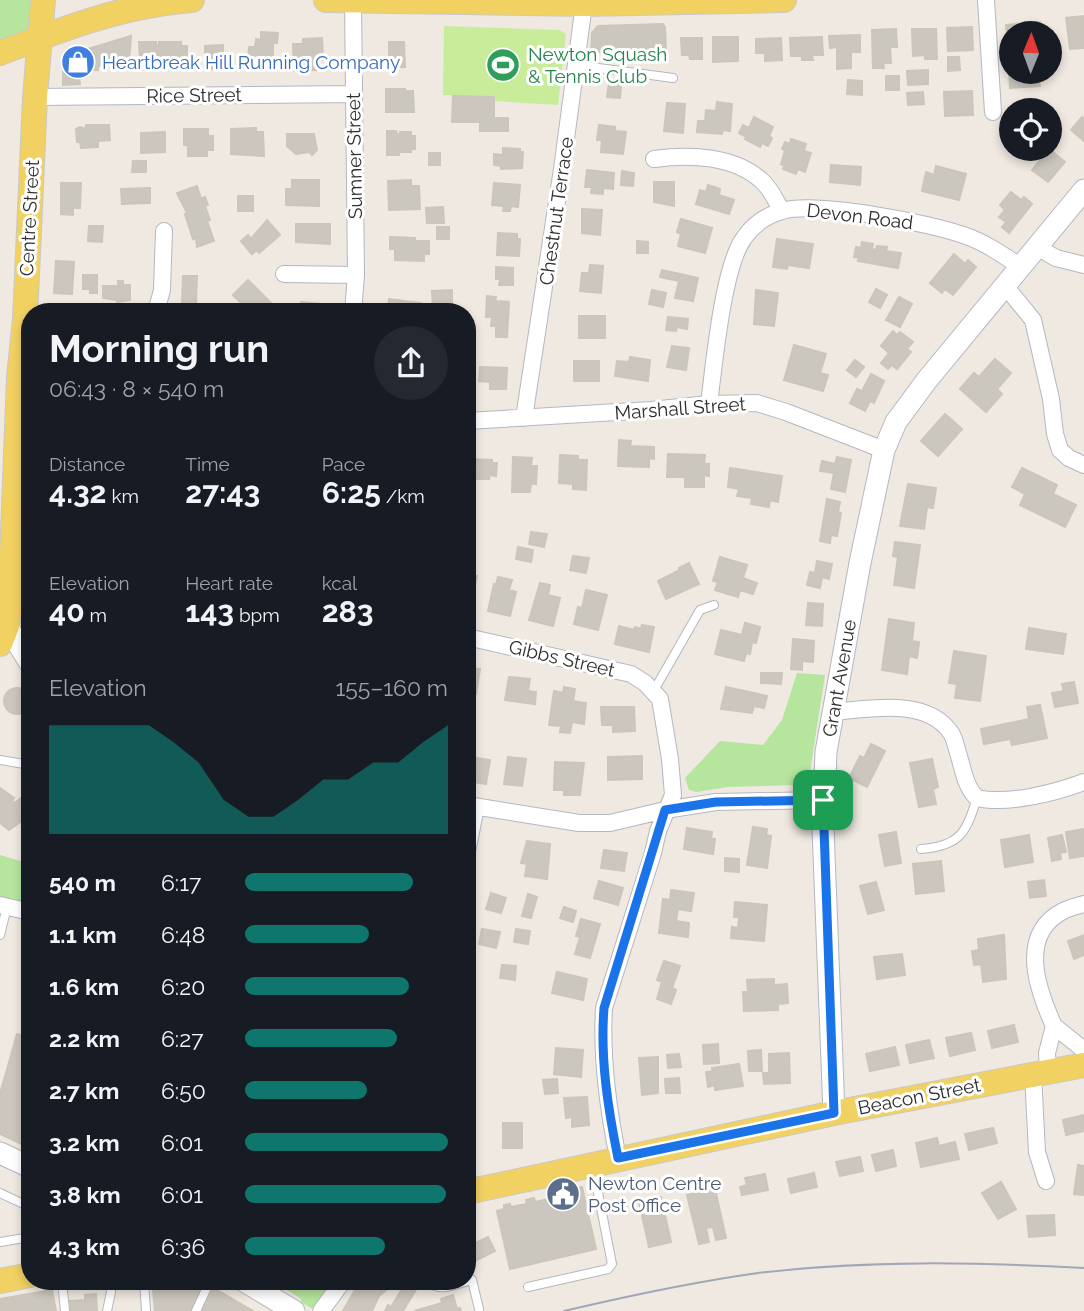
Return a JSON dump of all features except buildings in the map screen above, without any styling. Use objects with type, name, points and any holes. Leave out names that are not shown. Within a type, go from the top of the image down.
[{"type":"main road","name":"Centre Street","points":[[28,303],[35,97],[43,0]]},
{"type":"main road","points":[[0,53],[114,7],[192,0]]},
{"type":"main road","points":[[326,0],[583,4],[784,0]]},
{"type":"main road","name":"Centre Street","points":[[3,635],[13,555],[10,377],[21,339]]},
{"type":"main road","name":"Beacon Street","points":[[476,1190],[834,1113],[1084,1065]]},
{"type":"main road","points":[[0,1281],[21,1278]]},
{"type":"street","name":"Sumner Street","points":[[353,0],[354,303]]},
{"type":"street","points":[[986,0],[993,112]]},
{"type":"street","name":"Chestnut Terrace","points":[[524,418],[583,4]]},
{"type":"street","name":"Rice Street","points":[[35,97],[353,94]]},
{"type":"street","points":[[654,159],[691,155],[736,166],[761,180],[782,211]]},
{"type":"street","name":"Grant Avenue","points":[[834,1113],[823,800],[826,752],[860,563],[884,450],[896,422],[927,380],[1084,190]]},
{"type":"street","name":"Devon Road","points":[[709,404],[729,274],[736,250],[761,221],[782,211],[815,208],[925,225],[969,237],[1021,267]]},
{"type":"street","points":[[158,303],[162,290],[164,231]]},
{"type":"street","points":[[1037,247],[1056,258],[1084,265]]},
{"type":"street","points":[[284,274],[356,275]]},
{"type":"street","points":[[1006,287],[1032,320],[1060,450],[1084,465]]},
{"type":"street","name":"Marshall Street","points":[[476,421],[757,403],[884,450]]},
{"type":"street","points":[[3,635],[21,654]]},
{"type":"street","name":"Gibbs Street","points":[[476,639],[631,674],[653,692]]},
{"type":"street","points":[[618,1158],[606,1076],[602,1028],[604,1008],[665,810],[673,795],[665,721],[660,699],[653,692]]},
{"type":"street","points":[[833,712],[897,708],[923,713],[937,720],[952,734],[967,783],[977,798],[989,801],[1051,792],[1084,782]]},
{"type":"street","points":[[476,807],[579,823],[610,823],[716,802],[823,800]]},
{"type":"street","points":[[1084,904],[1062,912],[1049,921],[1038,937],[1034,954],[1037,982],[1054,1026],[1084,1050]]},
{"type":"street","points":[[1046,1181],[1036,1141],[1041,1073],[1054,1026]]},
{"type":"street","points":[[0,1153],[21,1163]]},
{"type":"street","points":[[259,1290],[294,1311]]},
{"type":"street","points":[[321,1311],[336,1290]]},
{"type":"lane","points":[[576,65],[673,78]]},
{"type":"lane","points":[[653,692],[700,610],[714,605]]},
{"type":"lane","points":[[0,760],[21,764]]},
{"type":"lane","points":[[921,849],[938,848],[955,842],[968,827],[977,798]]},
{"type":"lane","points":[[0,935],[4,906]]},
{"type":"lane","points":[[528,1287],[608,1269],[612,1264],[593,1164]]},
{"type":"lane","points":[[0,1193],[21,1203]]},
{"type":"lane","points":[[0,1242],[21,1238]]},
{"type":"lane","points":[[63,1290],[65,1311]]},
{"type":"lane","points":[[107,1311],[111,1290]]},
{"type":"lane","points":[[145,1290],[146,1311]]},
{"type":"lane","points":[[196,1311],[205,1290]]},
{"type":"lane","points":[[474,1290],[478,1309]]},
{"type":"green space","points":[[0,0],[43,0],[39,38],[0,53]]},
{"type":"green space","name":"Newton Squash & Tennis Club","points":[[444,26],[559,30],[566,34],[558,105],[494,101],[494,97],[443,95]]},
{"type":"green space","points":[[797,673],[825,675],[809,778],[806,782],[799,785],[728,787],[696,792],[689,790],[685,778],[720,741],[763,745],[782,720]]},
{"type":"green space","points":[[0,855],[21,861],[21,905],[0,899]]},
{"type":"green space","points":[[287,1290],[331,1290],[316,1307],[311,1308],[302,1303],[300,1298]]},
{"type":"tram line","points":[[564,1311],[709,1281],[799,1269],[921,1263],[1084,1268]]},
{"type":"place","name":"Heartbreak Hill Running Company","points":[[78,62]]},
{"type":"place","name":"Newton Squash & Tennis Club","points":[[503,65]]},
{"type":"place","name":"Newton Centre Post Office","points":[[563,1194]]},
{"type":"route","points":[[823,800],[834,1113],[618,1158],[606,1076],[602,1028],[604,1008],[665,810],[716,802],[823,800]]}]
